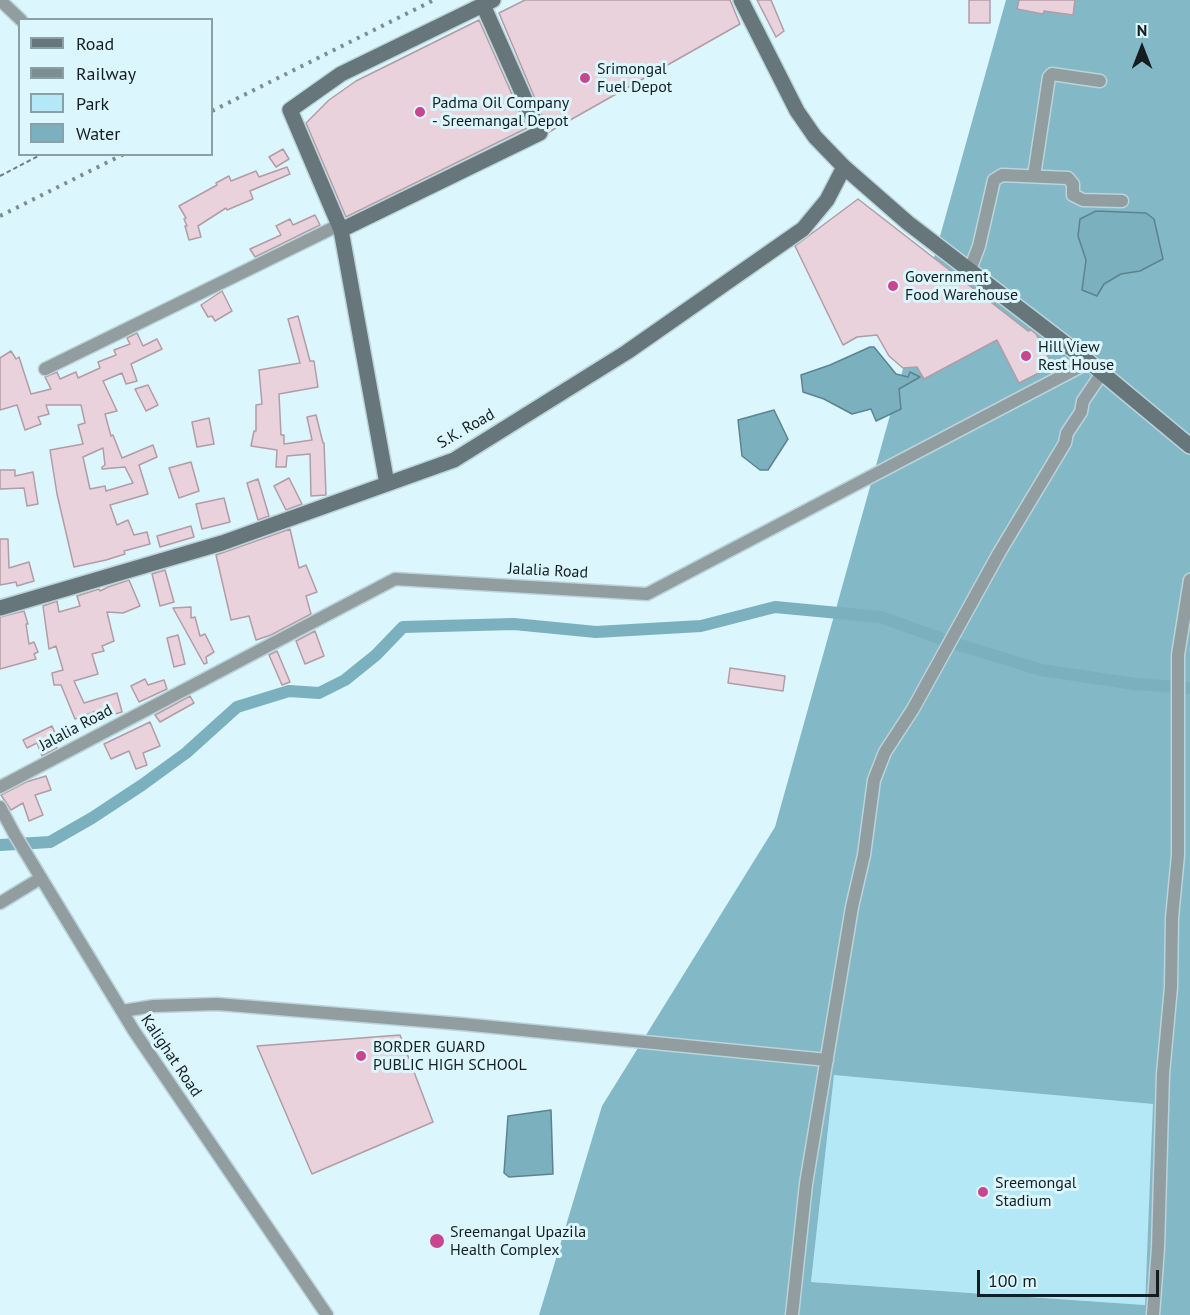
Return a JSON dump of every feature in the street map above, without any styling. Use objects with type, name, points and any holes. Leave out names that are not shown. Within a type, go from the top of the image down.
[{"type":"main road","points":[[741,0],[797,111],[815,137],[844,167],[908,223],[1089,362],[1190,446]]},
{"type":"main road","points":[[340,227],[540,133],[488,2],[341,74],[290,110],[340,227],[387,484]]},
{"type":"main road","name":"S.K. Road","points":[[0,608],[222,543],[454,460],[627,352],[803,228],[827,200],[844,167]]},
{"type":"street","points":[[0,0],[19,18]]},
{"type":"street","points":[[1034,176],[1049,77],[1053,74],[1100,81]]},
{"type":"street","points":[[969,272],[979,246],[994,180],[1002,175],[1068,178],[1073,184],[1073,195],[1083,200],[1122,201]]},
{"type":"street","points":[[45,369],[340,227]]},
{"type":"street","name":"Jalalia Road","points":[[0,787],[395,579],[646,594],[1089,362]]},
{"type":"street","points":[[792,1315],[806,1184],[852,907],[864,855],[874,780],[885,752],[913,709],[999,553],[1065,443],[1067,433],[1081,411],[1083,401],[1102,373]]},
{"type":"street","points":[[1153,1315],[1158,1248],[1163,1074],[1171,987],[1172,918],[1178,855],[1177,662],[1190,580]]},
{"type":"street","name":"Kalighat Road","points":[[0,807],[15,836],[122,1011],[327,1315]]},
{"type":"street","points":[[0,903],[41,878]]},
{"type":"street","points":[[122,1011],[154,1006],[217,1004],[827,1060]]},
{"type":"path","points":[[0,177],[38,156]]},
{"type":"green space","points":[[834,1074],[1154,1104],[1145,1305],[811,1282]]},
{"type":"shaded area","points":[[1006,0],[1190,0],[1190,1315],[539,1315],[602,1106],[775,827]],"holes":[[[834,1075],[1153,1104],[1145,1305],[811,1282]]]},
{"type":"water","points":[[1096,211],[1146,213],[1154,219],[1163,259],[1140,271],[1121,274],[1104,284],[1097,296],[1082,290],[1086,260],[1078,236],[1080,219]]},
{"type":"water","points":[[874,347],[896,374],[908,377],[910,372],[920,377],[899,389],[901,409],[876,421],[871,409],[852,414],[824,399],[803,392],[801,375]]},
{"type":"water","points":[[774,410],[788,439],[768,470],[760,470],[742,456],[738,420]]},
{"type":"water","points":[[551,1110],[553,1174],[509,1177],[504,1173],[508,1116]]},
{"type":"building","name":"Srimongal Fuel Depot","points":[[525,0],[730,0],[740,24],[549,132],[499,13]]},
{"type":"building","points":[[757,0],[771,0],[784,31],[776,37]]},
{"type":"building","points":[[969,0],[990,0],[990,23],[969,23]]},
{"type":"building","points":[[1019,0],[1075,0],[1073,15],[1044,11],[1043,14],[1017,9]]},
{"type":"building","name":"Padma Oil Company - Sreemangal Depot","points":[[479,20],[527,128],[346,217],[306,123],[329,100],[356,81]]},
{"type":"building","points":[[283,149],[289,159],[276,167],[269,157]]},
{"type":"building","points":[[287,167],[290,174],[250,191],[253,199],[227,210],[226,208],[198,226],[201,237],[189,240],[184,219],[186,218],[179,206],[229,176],[231,181],[256,171],[259,177]]},
{"type":"building","name":"Government Food Warehouse","points":[[858,199],[1028,331],[1031,330],[1036,334],[1053,366],[1019,383],[997,340],[924,379],[917,367],[903,368],[889,356],[877,335],[857,337],[843,345],[795,246]]},
{"type":"building","points":[[315,215],[320,225],[255,257],[250,249],[281,235],[276,226],[290,219],[293,225]]},
{"type":"building","points":[[222,291],[232,311],[215,321],[212,316],[208,317],[201,305]]},
{"type":"building","points":[[298,316],[310,361],[314,361],[318,387],[279,394],[281,435],[284,435],[284,444],[312,440],[307,417],[316,415],[324,443],[326,495],[311,496],[310,454],[287,456],[286,467],[276,467],[277,450],[251,446],[254,431],[256,431],[256,405],[262,404],[259,370],[300,363],[288,319]]},
{"type":"building","points":[[137,333],[143,346],[157,339],[162,349],[131,364],[137,381],[126,384],[122,373],[103,381],[117,411],[105,414],[111,436],[113,435],[122,458],[153,445],[157,457],[139,465],[148,494],[110,505],[117,525],[128,520],[134,535],[147,532],[150,544],[124,551],[125,554],[106,560],[74,567],[57,494],[50,450],[83,444],[78,425],[85,423],[81,405],[46,405],[49,414],[38,417],[41,424],[25,430],[17,405],[0,410],[0,358],[11,351],[16,359],[19,357],[31,394],[51,389],[45,377],[57,372],[60,379],[76,372],[78,378],[100,368],[98,362],[116,355],[114,350],[130,344],[127,338]],"holes":[[[103,448],[105,465],[102,469],[125,467],[133,483],[106,491],[105,486],[90,489],[83,457]]]},
{"type":"building","points":[[148,385],[158,405],[146,411],[135,389]]},
{"type":"building","points":[[209,418],[214,444],[197,447],[192,422]]},
{"type":"building","points":[[191,462],[199,491],[179,498],[169,468]]},
{"type":"building","points":[[0,470],[15,470],[15,476],[33,472],[38,504],[27,506],[24,488],[0,489]]},
{"type":"building","points":[[289,478],[302,504],[286,510],[274,486]]},
{"type":"building","points":[[258,479],[269,516],[258,520],[247,483]]},
{"type":"building","points":[[224,498],[230,522],[202,529],[196,504]]},
{"type":"building","points":[[191,526],[194,537],[160,547],[157,536]]},
{"type":"building","points":[[290,529],[299,568],[306,565],[317,592],[306,596],[311,614],[271,635],[256,640],[249,616],[231,620],[216,555]]},
{"type":"building","points":[[0,539],[8,539],[9,568],[29,562],[34,581],[17,586],[16,582],[0,585]]},
{"type":"building","points":[[165,570],[174,602],[160,606],[152,574]]},
{"type":"building","points":[[129,580],[140,606],[123,613],[107,612],[114,641],[102,646],[104,651],[92,654],[98,674],[74,681],[84,703],[117,693],[122,712],[101,718],[99,710],[75,719],[61,685],[54,685],[52,673],[63,670],[56,646],[49,649],[43,606],[57,601],[59,612],[80,606],[77,596],[99,589],[100,591]]},
{"type":"building","points":[[191,607],[191,618],[195,617],[200,636],[205,634],[214,652],[206,657],[207,663],[204,664],[173,608]]},
{"type":"building","points":[[24,611],[28,624],[26,624],[29,644],[34,642],[38,652],[34,654],[36,659],[0,669],[0,617]]},
{"type":"building","points":[[315,631],[324,656],[305,664],[296,641]]},
{"type":"building","points":[[178,635],[185,664],[174,667],[167,638]]},
{"type":"building","points":[[277,651],[290,682],[282,685],[269,655]]},
{"type":"building","points":[[730,668],[785,676],[783,691],[728,683]]},
{"type":"building","points":[[145,679],[148,685],[164,680],[167,689],[139,702],[131,686]]},
{"type":"building","points":[[190,696],[194,703],[160,722],[155,715]]},
{"type":"building","points":[[150,722],[160,746],[143,753],[147,765],[136,769],[129,751],[111,759],[104,744]]},
{"type":"building","points":[[52,726],[56,735],[53,736],[57,748],[42,756],[37,743],[27,748],[23,740]]},
{"type":"building","points":[[46,776],[51,790],[35,795],[43,815],[29,821],[23,803],[11,810],[1,795],[26,782]]},
{"type":"building","points":[[400,1035],[433,1122],[312,1174],[257,1046]]},
{"type":"waterway","points":[[0,845],[50,842],[142,785],[186,753],[237,707],[289,691],[319,693],[345,680],[376,655],[403,627],[514,624],[596,632],[701,626],[775,607],[881,617],[950,642],[1041,670],[1135,684],[1190,688]]},
{"type":"railway","points":[[213,110],[434,0]]},
{"type":"railway","points":[[0,216],[120,156]]},
{"type":"place","name":"Srimongal Fuel Depot","points":[[585,78]]},
{"type":"place","name":"Padma Oil Company - Sreemangal Depot","points":[[420,112]]},
{"type":"place","name":"Government Food Warehouse","points":[[893,286]]},
{"type":"place","name":"Hill View Rest House","points":[[1026,356]]},
{"type":"place","name":"BORDER GUARD PUBLIC HIGH SCHOOL","points":[[361,1056]]},
{"type":"place","name":"Sreemongal Stadium","points":[[983,1192]]},
{"type":"place","name":"Sreemangal Upazila Health Complex","points":[[437,1241]]}]
